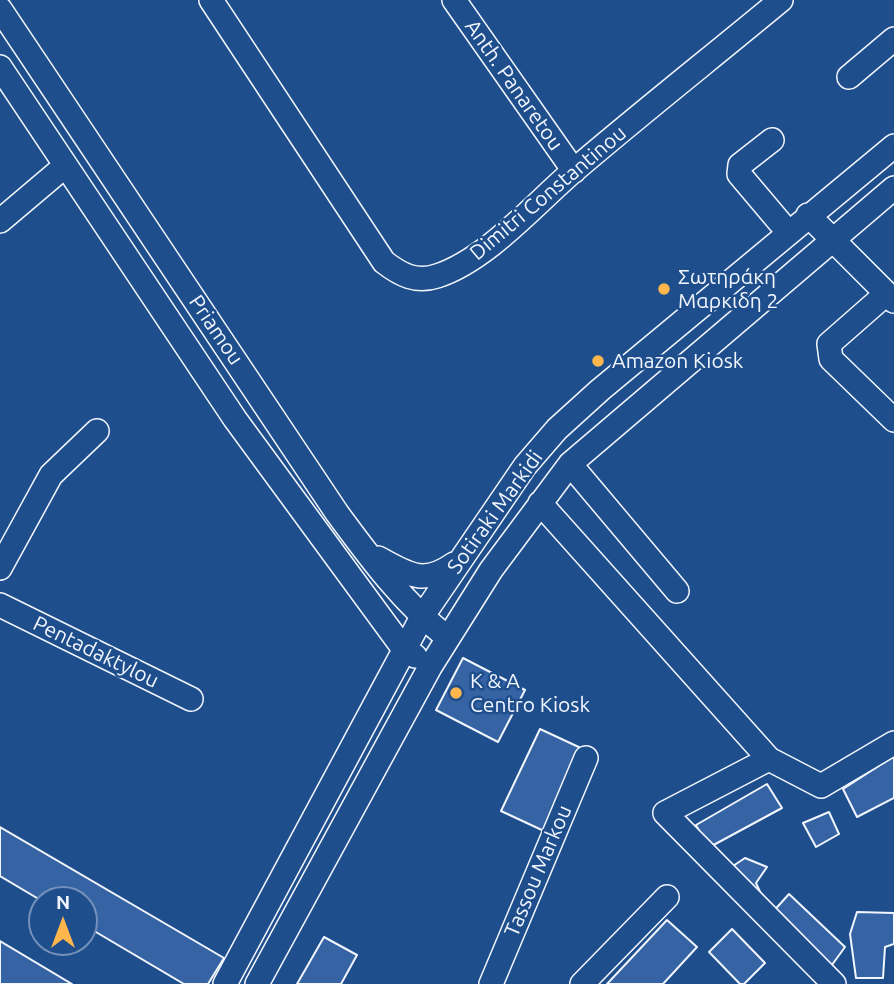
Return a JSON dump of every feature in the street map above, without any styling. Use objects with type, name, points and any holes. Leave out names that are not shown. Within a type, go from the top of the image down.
[{"type":"street","name":"Dimitri Constantinou","points":[[211,0],[384,262],[400,274],[419,280],[437,276],[467,261],[781,0]]},
{"type":"street","name":"Anth. Panaretou","points":[[454,0],[574,171]]},
{"type":"street","name":"Priamou","points":[[0,9],[365,552],[422,617],[449,638]]},
{"type":"street","points":[[849,77],[894,39]]},
{"type":"street","name":"Priamou","points":[[0,67],[235,419],[403,648],[430,667]]},
{"type":"street","points":[[772,140],[740,165],[739,174],[788,232]]},
{"type":"street","name":"Sotiraki Markidi","points":[[225,984],[345,764],[403,648],[458,561],[525,466],[557,429],[808,215],[894,146]]},
{"type":"street","points":[[0,221],[65,166]]},
{"type":"street","name":"Sotiraki Markidi","points":[[257,984],[430,667],[491,570],[570,464],[894,188]]},
{"type":"street","points":[[808,215],[890,297],[829,344],[831,359],[894,420]]},
{"type":"street","points":[[0,568],[51,475],[97,431]]},
{"type":"street","points":[[570,464],[677,591]]},
{"type":"street","points":[[540,503],[769,759],[821,786],[894,743]]},
{"type":"street","points":[[365,552],[422,578],[434,576],[458,561]]},
{"type":"street","name":"Pentadaktylou","points":[[0,605],[191,699]]},
{"type":"street","name":"Tassou Markou","points":[[491,984],[586,758]]},
{"type":"street","points":[[769,759],[665,813],[834,984]]},
{"type":"street","points":[[582,984],[667,897]]},
{"type":"building","points":[[463,658],[525,690],[498,742],[436,710]]},
{"type":"building","points":[[540,729],[583,749],[544,831],[501,811]]},
{"type":"building","points":[[894,756],[894,798],[857,817],[843,789]]},
{"type":"building","points":[[767,784],[782,808],[708,848],[696,825]]},
{"type":"building","points":[[829,812],[839,834],[816,847],[803,823]]},
{"type":"building","points":[[0,827],[224,958],[208,984],[184,984],[98,933],[98,886],[28,886],[28,893],[0,876]]},
{"type":"building","points":[[745,858],[767,867],[756,883],[761,894],[755,898],[733,866]]},
{"type":"building","points":[[789,894],[845,947],[829,969],[771,914]]},
{"type":"building","points":[[857,912],[894,913],[894,944],[885,947],[883,978],[856,978],[850,934]]},
{"type":"building","points":[[667,920],[697,947],[663,984],[607,984]]},
{"type":"building","points":[[732,929],[765,963],[744,984],[740,984],[709,952]]},
{"type":"building","points":[[324,937],[357,955],[341,984],[297,984]]},
{"type":"building","points":[[0,941],[72,984],[0,984]]},
{"type":"place","name":"Σωτηράκη Μαρκιδη 2","points":[[664,289]]},
{"type":"place","name":"Amazon Kiosk","points":[[598,361]]},
{"type":"place","name":"K & A Centro Kiosk","points":[[456,693]]}]
